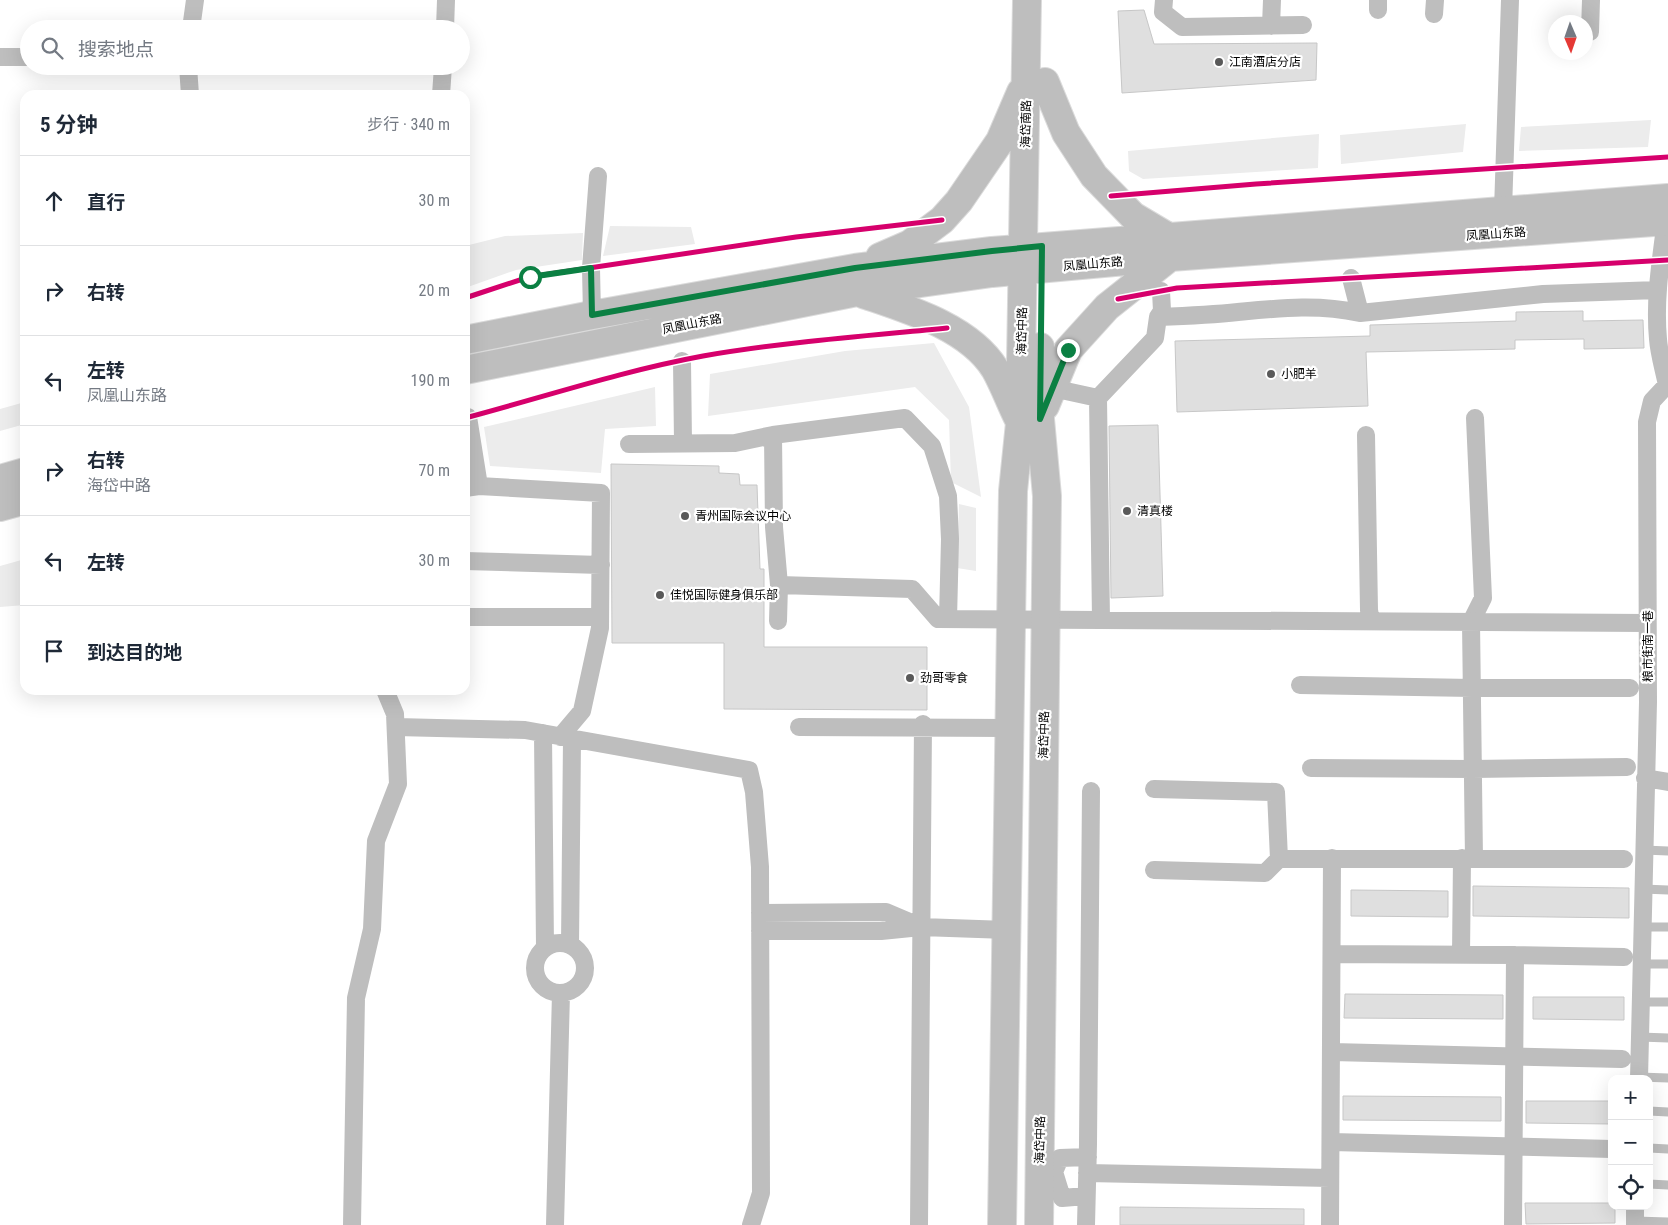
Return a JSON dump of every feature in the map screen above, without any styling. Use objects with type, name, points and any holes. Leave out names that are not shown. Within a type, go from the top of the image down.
[{"type":"main road","name":"海岱南路","points":[[1027,0],[1036,80]]},
{"type":"main road","name":"海岱南路","points":[[1032,257],[1036,80],[1046,0]]},
{"type":"main road","points":[[1036,80],[1066,133],[1094,176],[1133,216],[1170,248],[1107,307],[1068,350],[1052,388],[1030,421],[994,368],[972,343],[926,316],[856,280],[942,220],[960,201],[1000,141],[1036,80]]},
{"type":"main road","name":"凤凰山东路","points":[[1170,248],[1503,210],[1668,212]]},
{"type":"main road","name":"凤凰山东路","points":[[470,339],[592,315],[1032,257],[1668,212]]},
{"type":"main road","name":"海岱中路","points":[[1002,1225],[1013,491],[1030,421],[1032,257]]},
{"type":"main road","name":"凤凰山东路","points":[[470,369],[856,280]]},
{"type":"main road","name":"海岱中路","points":[[1030,421],[1047,496],[1045,620],[1047,1172],[1039,1225]]},
{"type":"main road","points":[[0,479],[20,473]]},
{"type":"main road","points":[[0,507],[20,501]]},
{"type":"street","points":[[192,20],[195,0]]},
{"type":"street","points":[[445,20],[446,0]]},
{"type":"street","points":[[1164,0],[1163,12],[1182,27],[1302,25]]},
{"type":"street","points":[[1271,26],[1272,0]]},
{"type":"street","points":[[1503,210],[1510,0]]},
{"type":"street","points":[[1590,0],[1590,15]]},
{"type":"street","points":[[0,57],[20,57]]},
{"type":"street","points":[[189,75],[190,90]]},
{"type":"street","points":[[441,90],[442,75]]},
{"type":"street","points":[[592,315],[591,268],[598,176]]},
{"type":"street","name":"粮市街南一巷","points":[[1639,1075],[1648,702],[1647,422],[1652,401],[1666,385],[1658,339],[1658,290],[1660,260],[1668,212]]},
{"type":"street","points":[[1351,278],[1360,313]]},
{"type":"street","points":[[1158,317],[1201,316],[1304,306],[1337,308],[1360,313],[1543,294],[1658,290]]},
{"type":"street","points":[[1101,620],[1098,398],[1155,338],[1158,317],[1162,311],[1161,291]]},
{"type":"street","points":[[682,361],[683,443]]},
{"type":"street","points":[[1052,388],[1098,398]]},
{"type":"street","points":[[629,444],[735,443],[773,435],[905,418],[932,446],[948,496],[950,540],[948,619]]},
{"type":"street","points":[[1461,955],[1473,769],[1472,622],[1483,598],[1476,418]]},
{"type":"street","points":[[773,435],[774,527],[779,585],[778,621]]},
{"type":"street","points":[[1366,435],[1369,610],[1371,621]]},
{"type":"street","points":[[470,452],[472,487],[601,492],[600,628],[582,711],[566,738],[570,945]]},
{"type":"street","points":[[470,561],[601,565]]},
{"type":"street","points":[[779,585],[912,589],[938,619],[1647,623]]},
{"type":"street","points":[[470,617],[600,617]]},
{"type":"street","points":[[1300,685],[1630,688]]},
{"type":"street","points":[[352,1225],[356,998],[372,928],[376,841],[398,784],[395,714],[387,695]]},
{"type":"street","points":[[919,1225],[923,724]]},
{"type":"street","points":[[396,727],[525,730],[749,770],[754,792],[760,867],[761,1193],[752,1225]]},
{"type":"street","points":[[799,727],[1010,728]]},
{"type":"street","points":[[543,734],[545,948]]},
{"type":"street","points":[[1312,768],[1473,769],[1627,767]]},
{"type":"street","points":[[1646,778],[1668,782]]},
{"type":"street","points":[[1154,789],[1276,792],[1279,859]]},
{"type":"street","points":[[1086,1225],[1092,791]]},
{"type":"street","points":[[1330,1225],[1332,858]]},
{"type":"street","points":[[1154,870],[1265,873],[1279,859],[1624,859]]},
{"type":"street","points":[[760,913],[886,912],[922,927]]},
{"type":"street","points":[[760,931],[881,931],[922,927],[1007,930]]},
{"type":"street","points":[[561,943],[577,949],[582,956],[585,972],[582,980],[569,992],[561,993],[546,989],[536,976],[536,960],[545,948],[561,943]]},
{"type":"street","points":[[1332,954],[1624,957]]},
{"type":"street","points":[[1512,1225],[1515,955]]},
{"type":"street","points":[[555,1225],[561,993]]},
{"type":"street","points":[[1332,1052],[1622,1059]]},
{"type":"street","points":[[1331,1142],[1608,1149]]},
{"type":"street","points":[[1086,1196],[1062,1198],[1047,1172],[1060,1158],[1087,1165],[1330,1178]]},
{"type":"lane","points":[[1644,850],[1668,851]]},
{"type":"lane","points":[[1643,890],[1668,890]]},
{"type":"lane","points":[[1642,927],[1668,928]]},
{"type":"lane","points":[[1642,964],[1668,964]]},
{"type":"lane","points":[[1640,1002],[1668,1002]]},
{"type":"lane","points":[[1640,1037],[1668,1038]]},
{"type":"lane","points":[[1653,1078],[1668,1078]]},
{"type":"lane","points":[[1653,1111],[1668,1112]]},
{"type":"lane","points":[[1653,1148],[1668,1149]]},
{"type":"lane","points":[[1653,1184],[1668,1185]]},
{"type":"lane","points":[[1635,1217],[1668,1222]]},
{"type":"shaded area","points":[[1651,120],[1648,147],[1519,151],[1521,127]]},
{"type":"shaded area","points":[[1466,124],[1463,152],[1341,164],[1340,135]]},
{"type":"shaded area","points":[[1319,134],[1318,168],[1143,179],[1129,171],[1128,151]]},
{"type":"shaded area","points":[[610,226],[691,227],[695,244],[603,256]]},
{"type":"shaded area","points":[[583,233],[582,260],[516,270],[470,286],[470,245],[505,236]]},
{"type":"shaded area","points":[[934,343],[969,407],[981,497],[951,482],[949,420],[915,387],[708,416],[710,374],[845,351]]},
{"type":"shaded area","points":[[655,387],[656,426],[605,429],[601,473],[490,466],[484,427]]},
{"type":"shaded area","points":[[20,403],[20,425],[0,431],[0,409]]},
{"type":"shaded area","points":[[959,504],[976,508],[976,571],[957,568]]},
{"type":"shaded area","points":[[20,560],[20,605],[0,607],[0,566]]},
{"type":"building","name":"江南酒店分店","points":[[1144,10],[1154,44],[1317,43],[1316,80],[1122,93],[1118,11]]},
{"type":"building","name":"小肥羊","points":[[1583,311],[1583,321],[1643,320],[1644,348],[1584,349],[1584,339],[1515,340],[1515,349],[1366,352],[1368,406],[1177,412],[1175,341],[1370,336],[1370,325],[1516,321],[1516,312]]},
{"type":"building","name":"清真楼","points":[[1158,425],[1163,596],[1111,598],[1109,426]]},
{"type":"building","points":[[611,464],[719,466],[719,473],[739,474],[740,485],[757,485],[760,569],[764,569],[764,647],[927,647],[927,710],[724,709],[724,643],[612,643]]},
{"type":"building","points":[[1473,886],[1629,888],[1629,918],[1473,916]]},
{"type":"building","points":[[1351,890],[1448,891],[1448,917],[1351,916]]},
{"type":"building","points":[[1345,994],[1503,995],[1503,1019],[1344,1018]]},
{"type":"building","points":[[1533,997],[1624,997],[1624,1020],[1533,1019]]},
{"type":"building","points":[[1343,1096],[1501,1097],[1501,1121],[1343,1120]]},
{"type":"building","points":[[1526,1101],[1608,1101],[1608,1124],[1526,1123]]},
{"type":"building","points":[[1525,1203],[1608,1203],[1608,1210],[1615,1210],[1615,1223],[1526,1224]]},
{"type":"building","points":[[1120,1207],[1304,1209],[1304,1225],[1120,1225]]},
{"type":"cycle path","points":[[1111,196],[1256,184],[1668,157]]},
{"type":"cycle path","points":[[470,296],[529,277],[796,237],[942,220]]},
{"type":"cycle path","points":[[1118,299],[1177,288],[1668,260]]},
{"type":"cycle path","points":[[470,417],[613,377],[703,356],[794,343],[947,328]]},
{"type":"place","name":"江南酒店分店","points":[[1219,62]]},
{"type":"place","name":"小肥羊","points":[[1271,374]]},
{"type":"place","name":"清真楼","points":[[1127,511]]},
{"type":"place","name":"青州国际会议中心","points":[[685,516]]},
{"type":"place","name":"佳悦国际健身俱乐部","points":[[660,595]]},
{"type":"place","name":"劲哥零食","points":[[910,678]]},
{"type":"route","points":[[530,277],[591,268],[592,315],[855,268],[1042,246],[1040,419],[1068,350]]}]
